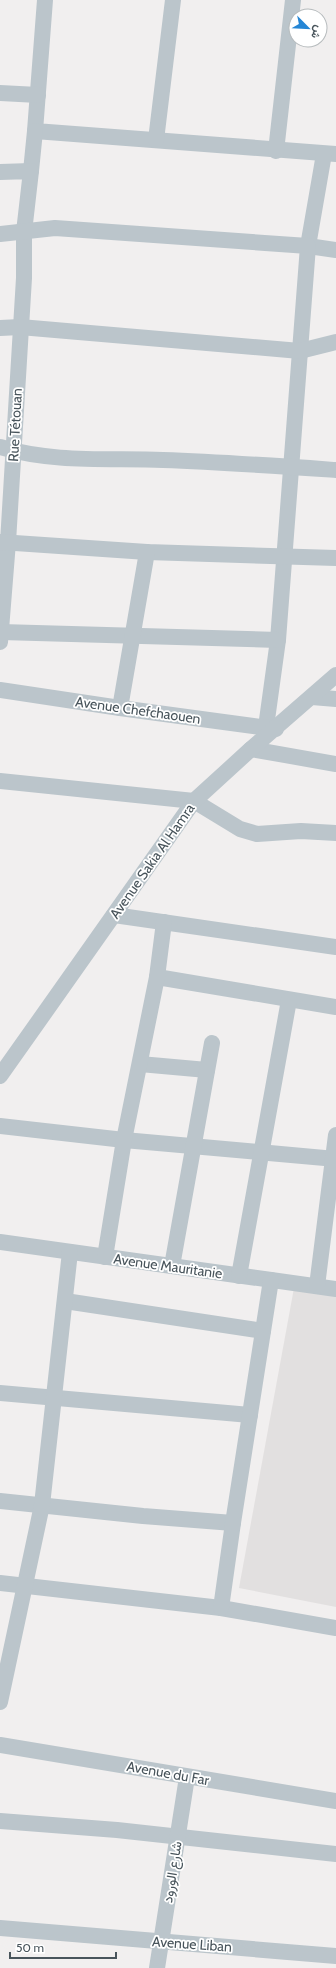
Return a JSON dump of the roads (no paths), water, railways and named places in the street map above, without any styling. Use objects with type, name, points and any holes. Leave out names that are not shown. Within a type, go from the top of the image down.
[{"type":"street","name":"Rue Tétouan","points":[[0,637],[6,449],[20,327],[24,232],[35,131],[45,0]]},
{"type":"street","points":[[156,140],[173,0]]},
{"type":"street","points":[[276,151],[293,0]]},
{"type":"street","points":[[0,93],[38,95]]},
{"type":"street","points":[[35,131],[276,151],[330,154],[308,246],[271,728]]},
{"type":"street","points":[[0,172],[31,171]]},
{"type":"street","points":[[0,234],[55,228],[98,230],[308,246],[336,250]]},
{"type":"street","points":[[0,328],[20,327],[300,351],[336,342]]},
{"type":"street","points":[[6,449],[59,457],[164,460],[336,470]]},
{"type":"street","points":[[4,542],[147,552],[336,558]]},
{"type":"street","points":[[120,708],[147,552]]},
{"type":"street","points":[[0,637],[132,636],[278,640]]},
{"type":"street","name":"Avenue Sakia Al Hamra","points":[[0,1076],[194,801],[271,728],[312,697],[336,675]]},
{"type":"street","name":"Avenue Chefchaouen","points":[[0,690],[271,728]]},
{"type":"street","points":[[312,697],[336,699]]},
{"type":"street","points":[[251,748],[336,764]]},
{"type":"street","points":[[0,781],[194,801],[240,829],[257,834],[301,830],[336,833]]},
{"type":"street","points":[[114,915],[336,947]]},
{"type":"street","points":[[105,1257],[124,1140],[156,977],[164,922]]},
{"type":"street","points":[[156,977],[289,1000],[336,1006]]},
{"type":"street","points":[[239,1276],[289,1000]]},
{"type":"street","points":[[172,1266],[212,1043]]},
{"type":"street","points":[[140,1064],[207,1070]]},
{"type":"street","points":[[0,1126],[124,1140],[334,1158]]},
{"type":"street","points":[[317,1286],[336,1135]]},
{"type":"street","name":"Avenue Mauritanie","points":[[0,1242],[336,1289]]},
{"type":"street","points":[[0,1702],[23,1588],[42,1505],[70,1252]]},
{"type":"street","points":[[221,1608],[271,1280]]},
{"type":"street","points":[[65,1301],[263,1331]]},
{"type":"street","points":[[0,1393],[250,1415]]},
{"type":"street","points":[[0,1500],[143,1516],[233,1523]]},
{"type":"street","points":[[0,1584],[23,1588],[221,1608],[336,1628]]},
{"type":"street","name":"Avenue du Far","points":[[0,1745],[336,1801]]},
{"type":"street","name":"شارع الورود","points":[[157,1968],[187,1777]]},
{"type":"street","points":[[0,1821],[178,1837],[336,1854]]},
{"type":"street","name":"Avenue Liban","points":[[0,1928],[336,1956]]}]
